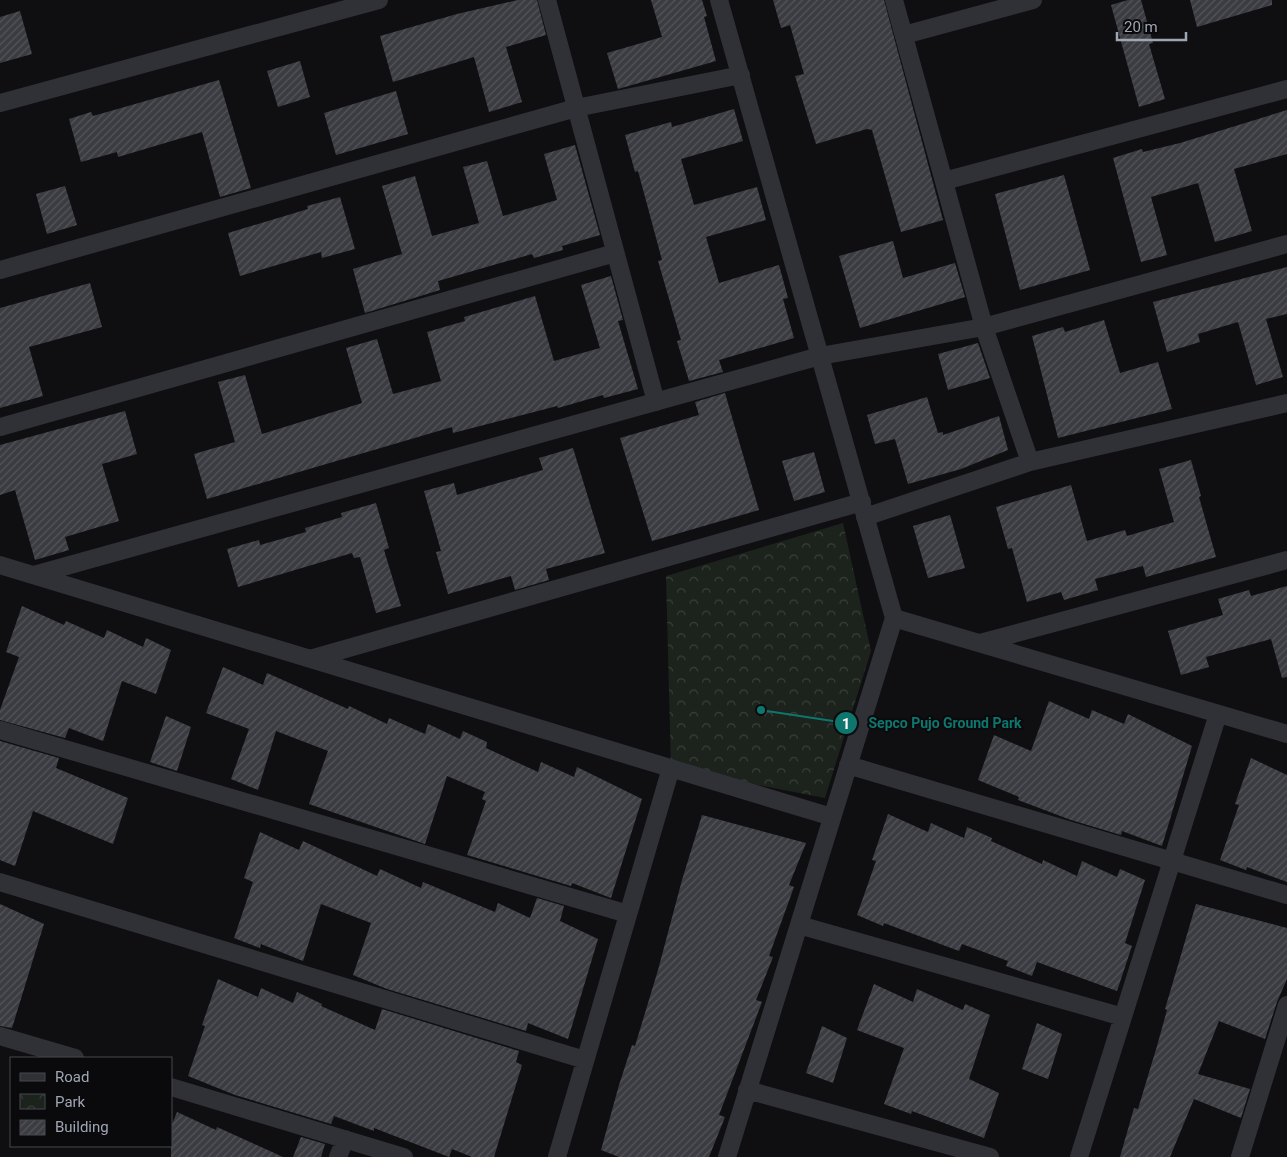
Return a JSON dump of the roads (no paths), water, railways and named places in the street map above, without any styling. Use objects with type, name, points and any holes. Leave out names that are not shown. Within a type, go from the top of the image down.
[{"type":"street","points":[[0,103],[379,0]]},
{"type":"street","points":[[547,0],[656,402]]},
{"type":"street","points":[[720,0],[894,618],[727,1157]]},
{"type":"street","points":[[894,0],[984,327],[1030,462]]},
{"type":"street","points":[[904,35],[1034,0]]},
{"type":"street","points":[[0,270],[576,108],[741,75]]},
{"type":"street","points":[[944,181],[1287,89]]},
{"type":"street","points":[[34,575],[820,356],[984,327],[1287,244]]},
{"type":"street","points":[[0,426],[616,253]]},
{"type":"street","points":[[310,659],[864,510],[1030,462],[1287,403]]},
{"type":"street","points":[[979,643],[1287,560]]},
{"type":"street","points":[[0,565],[832,817]]},
{"type":"street","points":[[894,618],[1287,734]]},
{"type":"street","points":[[1079,1157],[1218,714]]},
{"type":"street","points":[[1260,726],[1287,719]]},
{"type":"street","points":[[0,730],[628,914]]},
{"type":"street","points":[[848,765],[1287,895]]},
{"type":"street","points":[[557,1157],[670,768]]},
{"type":"street","points":[[0,882],[585,1060]]},
{"type":"street","points":[[799,925],[1123,1017]]},
{"type":"street","points":[[1240,1157],[1287,1005]]},
{"type":"street","points":[[0,1036],[72,1057]]},
{"type":"street","points":[[172,1087],[404,1157]]},
{"type":"street","points":[[748,1090],[990,1157]]},
{"type":"street","points":[[338,1157],[344,1139]]},
{"type":"place","name":"Sepco Pujo Ground Park","points":[[761,710]]}]
